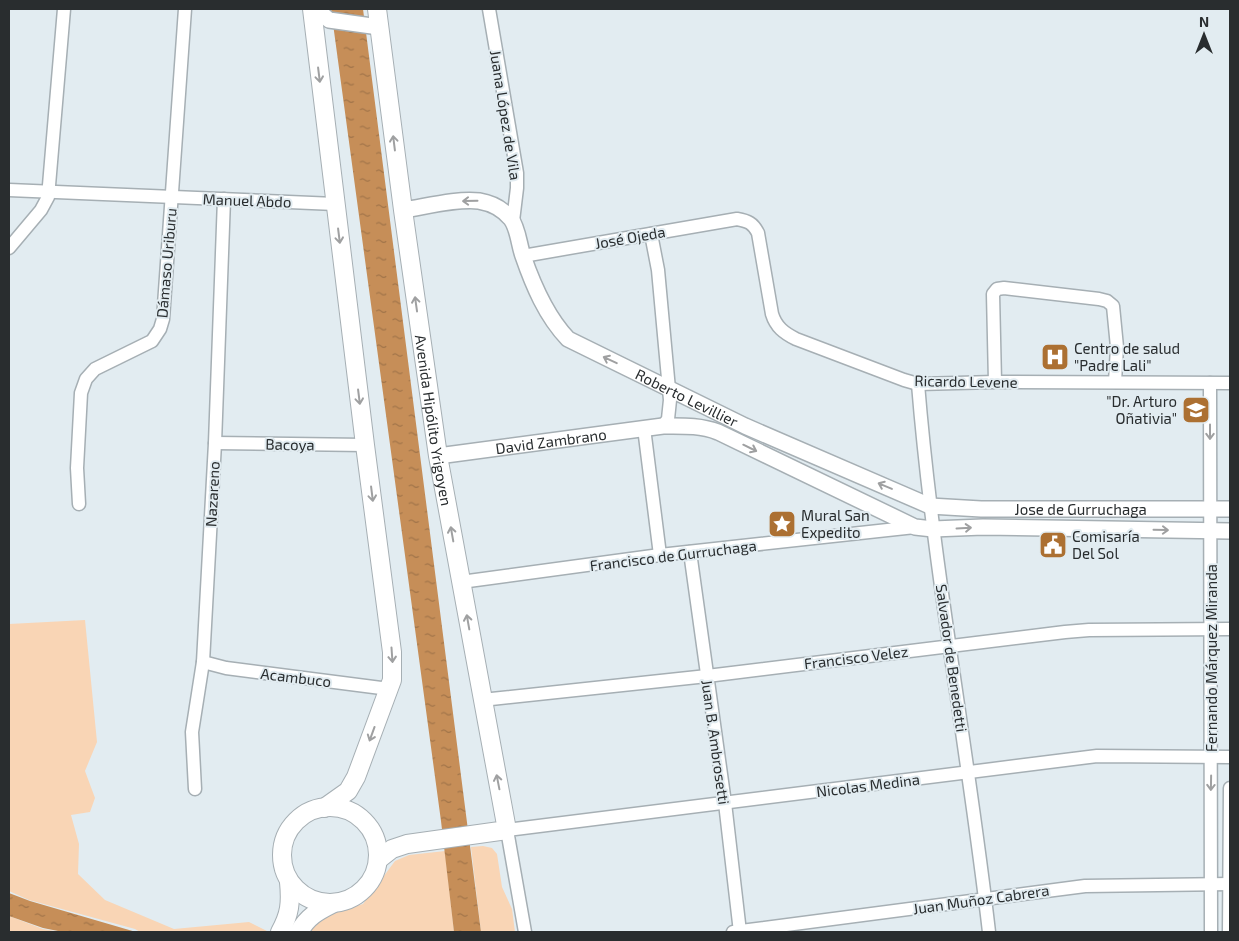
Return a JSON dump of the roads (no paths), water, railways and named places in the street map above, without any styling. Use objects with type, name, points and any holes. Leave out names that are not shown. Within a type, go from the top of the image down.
[{"type":"main road","points":[[312,9],[393,668],[389,689],[352,785],[324,808]]},
{"type":"main road","name":"Avenida Hipólito Yrigoyen","points":[[377,9],[373,26],[403,210],[438,456],[507,830]]},
{"type":"main road","points":[[335,808],[350,812],[364,821],[371,830],[375,840],[378,860],[376,871],[363,890],[354,897],[344,902],[320,903],[308,899],[297,892],[289,882],[283,870],[281,856],[283,842],[289,829],[298,818],[310,811],[335,808]]},
{"type":"main road","points":[[371,830],[380,836],[415,843]]},
{"type":"main road","points":[[378,860],[392,849],[415,843],[507,830]]},
{"type":"main road","points":[[289,882],[291,929]]},
{"type":"main road","points":[[291,929],[317,911],[332,904]]},
{"type":"street","points":[[9,248],[41,210],[45,204],[48,192],[64,9]]},
{"type":"street","name":"Dámaso Uriburu","points":[[79,504],[77,468],[83,386],[86,379],[95,369],[152,341],[160,329],[165,305],[185,9]]},
{"type":"street","points":[[316,9],[329,20]]},
{"type":"street","name":"Juana López de Vila","points":[[489,9],[517,173],[513,220]]},
{"type":"street","points":[[316,42],[318,29],[322,23],[329,20],[373,26]]},
{"type":"street","name":"Manuel Abdo","points":[[9,190],[335,204]]},
{"type":"street","name":"Nazareno","points":[[195,789],[192,732],[203,662],[215,443],[224,198]]},
{"type":"street","points":[[403,210],[468,200],[489,203],[500,208],[513,220]]},
{"type":"street","name":"José Ojeda","points":[[523,256],[737,219]]},
{"type":"street","name":"Ricardo Levene","points":[[737,219],[749,221],[756,228],[772,314],[776,324],[786,334],[904,380],[918,384],[995,382],[1230,383]]},
{"type":"street","name":"Roberto Levillier","points":[[513,220],[523,256],[543,305],[568,339],[744,426],[930,506]]},
{"type":"street","points":[[651,234],[658,270],[669,388],[670,410],[668,419],[663,426]]},
{"type":"street","points":[[995,382],[993,294],[997,289],[1004,288],[1099,299],[1107,301],[1113,306],[1117,347],[1115,382]]},
{"type":"street","name":"Fernando Márquez Miranda","points":[[1210,383],[1212,756],[1210,932]]},
{"type":"street","name":"Salvador de Benedetti","points":[[918,384],[930,506],[989,932]]},
{"type":"street","name":"David Zambrano","points":[[438,456],[663,426],[706,428]]},
{"type":"street","points":[[644,428],[660,555]]},
{"type":"street","name":"Roberto Levillier","points":[[706,428],[915,528]]},
{"type":"street","name":"Bacoya","points":[[215,443],[365,445]]},
{"type":"street","name":"Jose de Gurruchaga","points":[[930,506],[980,509],[1230,509]]},
{"type":"street","name":"Jose de Gurruchaga","points":[[915,528],[983,527],[1230,531]]},
{"type":"street","name":"Francisco de Gurruchaga","points":[[461,582],[660,555],[915,528]]},
{"type":"street","name":"Juan B. Ambrosetti","points":[[690,552],[725,803],[738,932]]},
{"type":"street","name":"Francisco Velez","points":[[482,700],[706,676],[950,645],[1089,630],[1230,629]]},
{"type":"street","name":"Acambuco","points":[[203,662],[226,668],[389,689]]},
{"type":"street","name":"Nicolas Medina","points":[[507,830],[1097,756],[1230,757]]},
{"type":"street","points":[[1229,932],[1230,788]]},
{"type":"street","points":[[507,830],[525,932]]},
{"type":"street","name":"Juan Muñoz Cabrera","points":[[738,932],[1085,886],[1230,884]]},
{"type":"water","points":[[331,9],[363,9],[481,932],[454,932],[441,821]]},
{"type":"water","points":[[9,893],[136,932],[63,932],[43,928],[9,916]]},
{"type":"place","name":"Centro de salud \"Padre Lali\"","points":[[1055,357]]},
{"type":"place","name":"\"Dr. Arturo Oñativia\"","points":[[1196,410]]},
{"type":"place","name":"Mural San Expedito","points":[[782,524]]},
{"type":"place","name":"Comisaría Del Sol","points":[[1053,545]]}]
